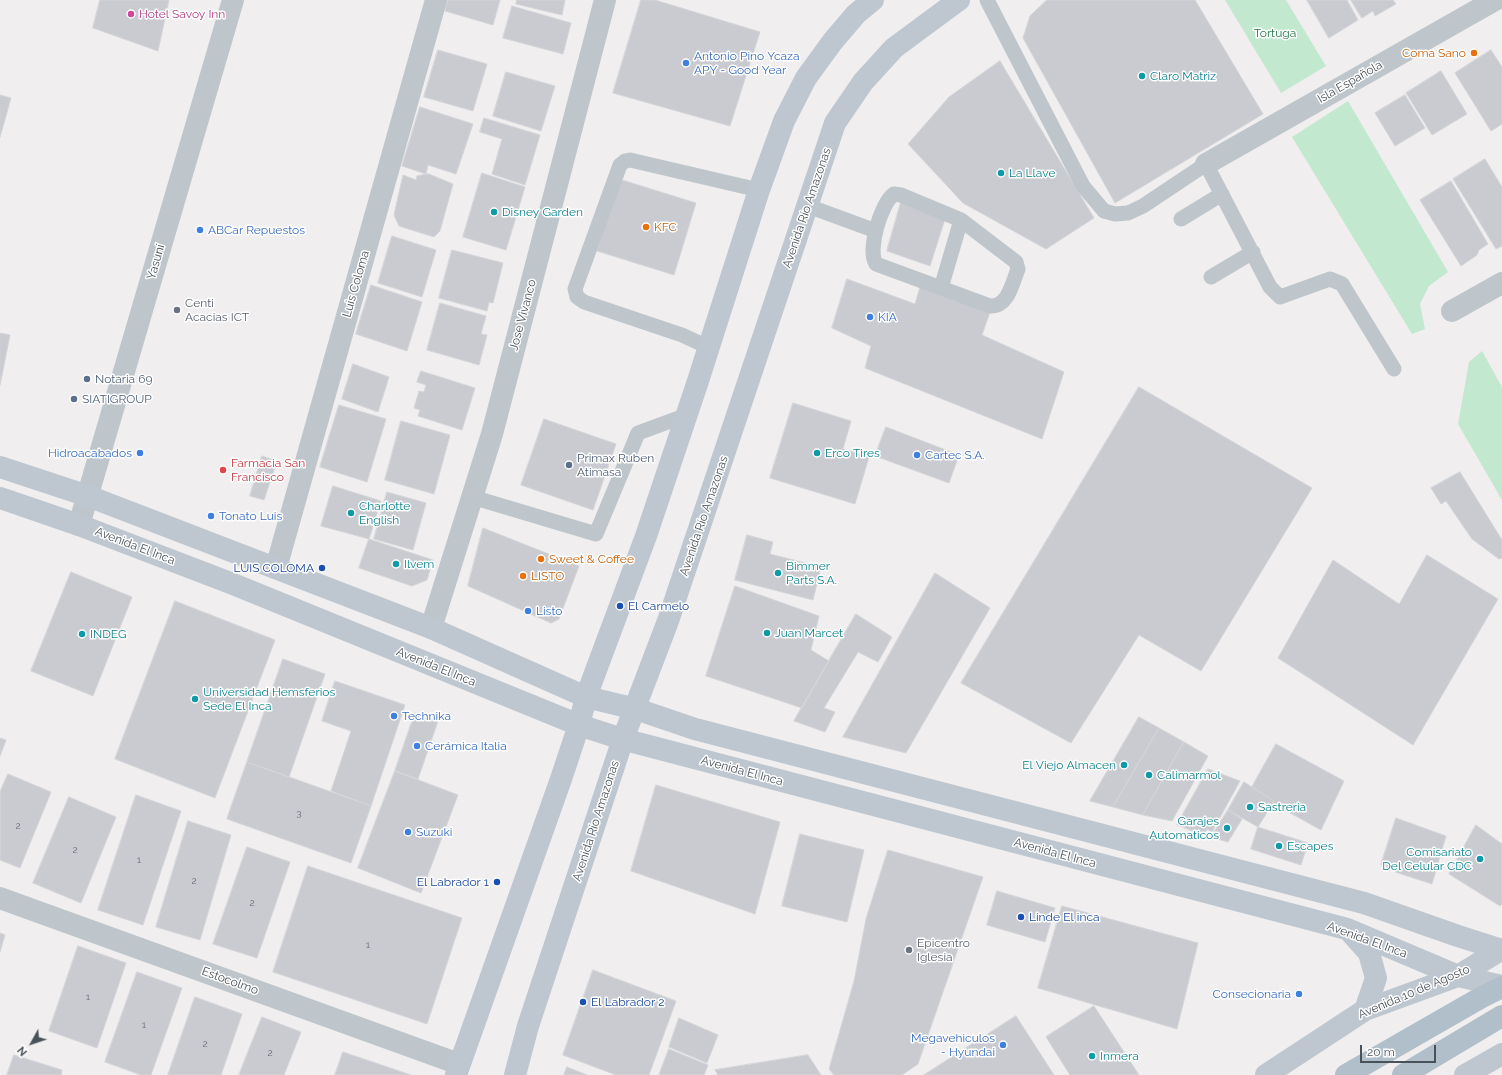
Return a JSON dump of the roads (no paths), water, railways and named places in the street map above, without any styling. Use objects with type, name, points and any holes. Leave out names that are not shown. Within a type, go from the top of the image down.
[{"type":"main road","points":[[458,1069],[579,725],[586,696],[646,536],[687,415],[759,190],[784,121],[806,78],[832,42],[856,14],[873,0]]},
{"type":"main road","name":"Avenida Río Amazonas","points":[[515,1075],[528,1026],[623,739],[636,710],[671,613],[835,123],[863,82],[894,48],[959,0]]},
{"type":"main road","points":[[0,467],[88,496],[431,628],[586,696],[695,729],[1364,903],[1502,949]]},
{"type":"main road","name":"Avenida El Inca","points":[[0,498],[79,525],[233,584],[579,725],[623,739],[1347,930],[1458,976],[1502,986]]},
{"type":"main road","points":[[1347,930],[1369,953],[1376,978],[1365,1010]]},
{"type":"main road","name":"Avenida 10 de Agosto","points":[[1266,1075],[1365,1010],[1458,976],[1502,949]]},
{"type":"main road","points":[[1346,1075],[1482,996],[1502,986]]},
{"type":"main road","points":[[1403,1075],[1502,1016]]},
{"type":"main road","points":[[1465,1075],[1502,1054]]},
{"type":"street","name":"Yasuní","points":[[79,525],[233,0]]},
{"type":"street","name":"Luis Coloma","points":[[276,568],[436,0]]},
{"type":"street","name":"Jose Vivanco","points":[[431,628],[492,434],[605,0]]},
{"type":"street","name":"Isla Española","points":[[1206,164],[1494,0]]},
{"type":"street","points":[[1452,311],[1502,284]]},
{"type":"street","name":"Estocolmo","points":[[0,898],[458,1069]]},
{"type":"lane","points":[[987,0],[1082,186],[1104,211],[1115,214],[1133,211],[1206,164],[1270,287],[1280,297],[1330,279],[1342,284],[1351,296],[1394,369]]},
{"type":"lane","points":[[708,347],[682,335],[584,302],[577,297],[575,289],[620,165],[625,161],[630,160],[759,190]]},
{"type":"lane","points":[[894,194],[961,220],[1016,262],[1018,269],[1004,302],[998,306],[990,306],[876,264],[873,258],[876,231],[888,198],[894,194]]},
{"type":"lane","points":[[1181,219],[1222,194]]},
{"type":"lane","points":[[808,206],[876,231]]},
{"type":"lane","points":[[941,288],[961,220]]},
{"type":"lane","points":[[1212,277],[1253,252]]},
{"type":"lane","points":[[472,497],[596,534],[638,433],[687,415]]},
{"type":"place","name":"Hotel Savoy Inn","points":[[131,14]]},
{"type":"place","name":"Coma Sano","points":[[1474,53]]},
{"type":"place","name":"Antonio Pino Ycaza APY - Good Year","points":[[686,63]]},
{"type":"place","name":"Claro Matriz","points":[[1142,76]]},
{"type":"place","name":"La Llave","points":[[1001,173]]},
{"type":"place","name":"Disney Garden","points":[[494,212]]},
{"type":"place","name":"KFC","points":[[646,227]]},
{"type":"place","name":"ABCar Repuestos","points":[[200,230]]},
{"type":"place","name":"Centi Acacias ICT","points":[[177,310]]},
{"type":"place","name":"KIA","points":[[870,317]]},
{"type":"place","name":"Notaria 69","points":[[87,379]]},
{"type":"place","name":"SIATIGROUP","points":[[74,399]]},
{"type":"place","name":"Hidroacabados","points":[[140,453]]},
{"type":"place","name":"Erco Tires","points":[[817,453]]},
{"type":"place","name":"Cartec S.A.","points":[[917,455]]},
{"type":"place","name":"Primax Ruben Atimasa","points":[[569,465]]},
{"type":"place","name":"Farmacia San Francisco","points":[[223,470]]},
{"type":"place","name":"Charlotte English","points":[[351,513]]},
{"type":"place","name":"Tonato Luis","points":[[211,516]]},
{"type":"place","name":"Sweet & Coffee","points":[[541,559]]},
{"type":"place","name":"Ilvem","points":[[396,564]]},
{"type":"place","name":"LUIS COLOMA","points":[[322,568]]},
{"type":"place","name":"Bimmer Parts S.A.","points":[[778,573]]},
{"type":"place","name":"LISTO","points":[[523,576]]},
{"type":"place","name":"El Carmelo","points":[[620,606]]},
{"type":"place","name":"Listo","points":[[528,611]]},
{"type":"place","name":"Juan Marcet","points":[[767,633]]},
{"type":"place","name":"INDEG","points":[[82,634]]},
{"type":"place","name":"Universidad Hemsferios Sede El Inca","points":[[195,699]]},
{"type":"place","name":"Technika","points":[[394,716]]},
{"type":"place","name":"Cerámica Italia","points":[[417,746]]},
{"type":"place","name":"El Viejo Almacen","points":[[1124,765]]},
{"type":"place","name":"Calimarmol","points":[[1149,775]]},
{"type":"place","name":"Sastreria","points":[[1250,807]]},
{"type":"place","name":"Garajes Automaticos","points":[[1227,828]]},
{"type":"place","name":"Suzuki","points":[[408,832]]},
{"type":"place","name":"Escapes","points":[[1279,846]]},
{"type":"place","name":"Comisariato Del Celular CDC","points":[[1480,859]]},
{"type":"place","name":"El Labrador 1","points":[[497,882]]},
{"type":"place","name":"Linde El inca","points":[[1021,917]]},
{"type":"place","name":"Epicentro Iglesia","points":[[909,950]]},
{"type":"place","name":"Consecionaria","points":[[1299,994]]},
{"type":"place","name":"El Labrador 2","points":[[583,1002]]},
{"type":"place","name":"Megavehiculos - Hyundai","points":[[1003,1045]]},
{"type":"place","name":"Inmera","points":[[1092,1056]]},
{"type":"park label","name":"Tortuga","points":[[1275,33]]}]
